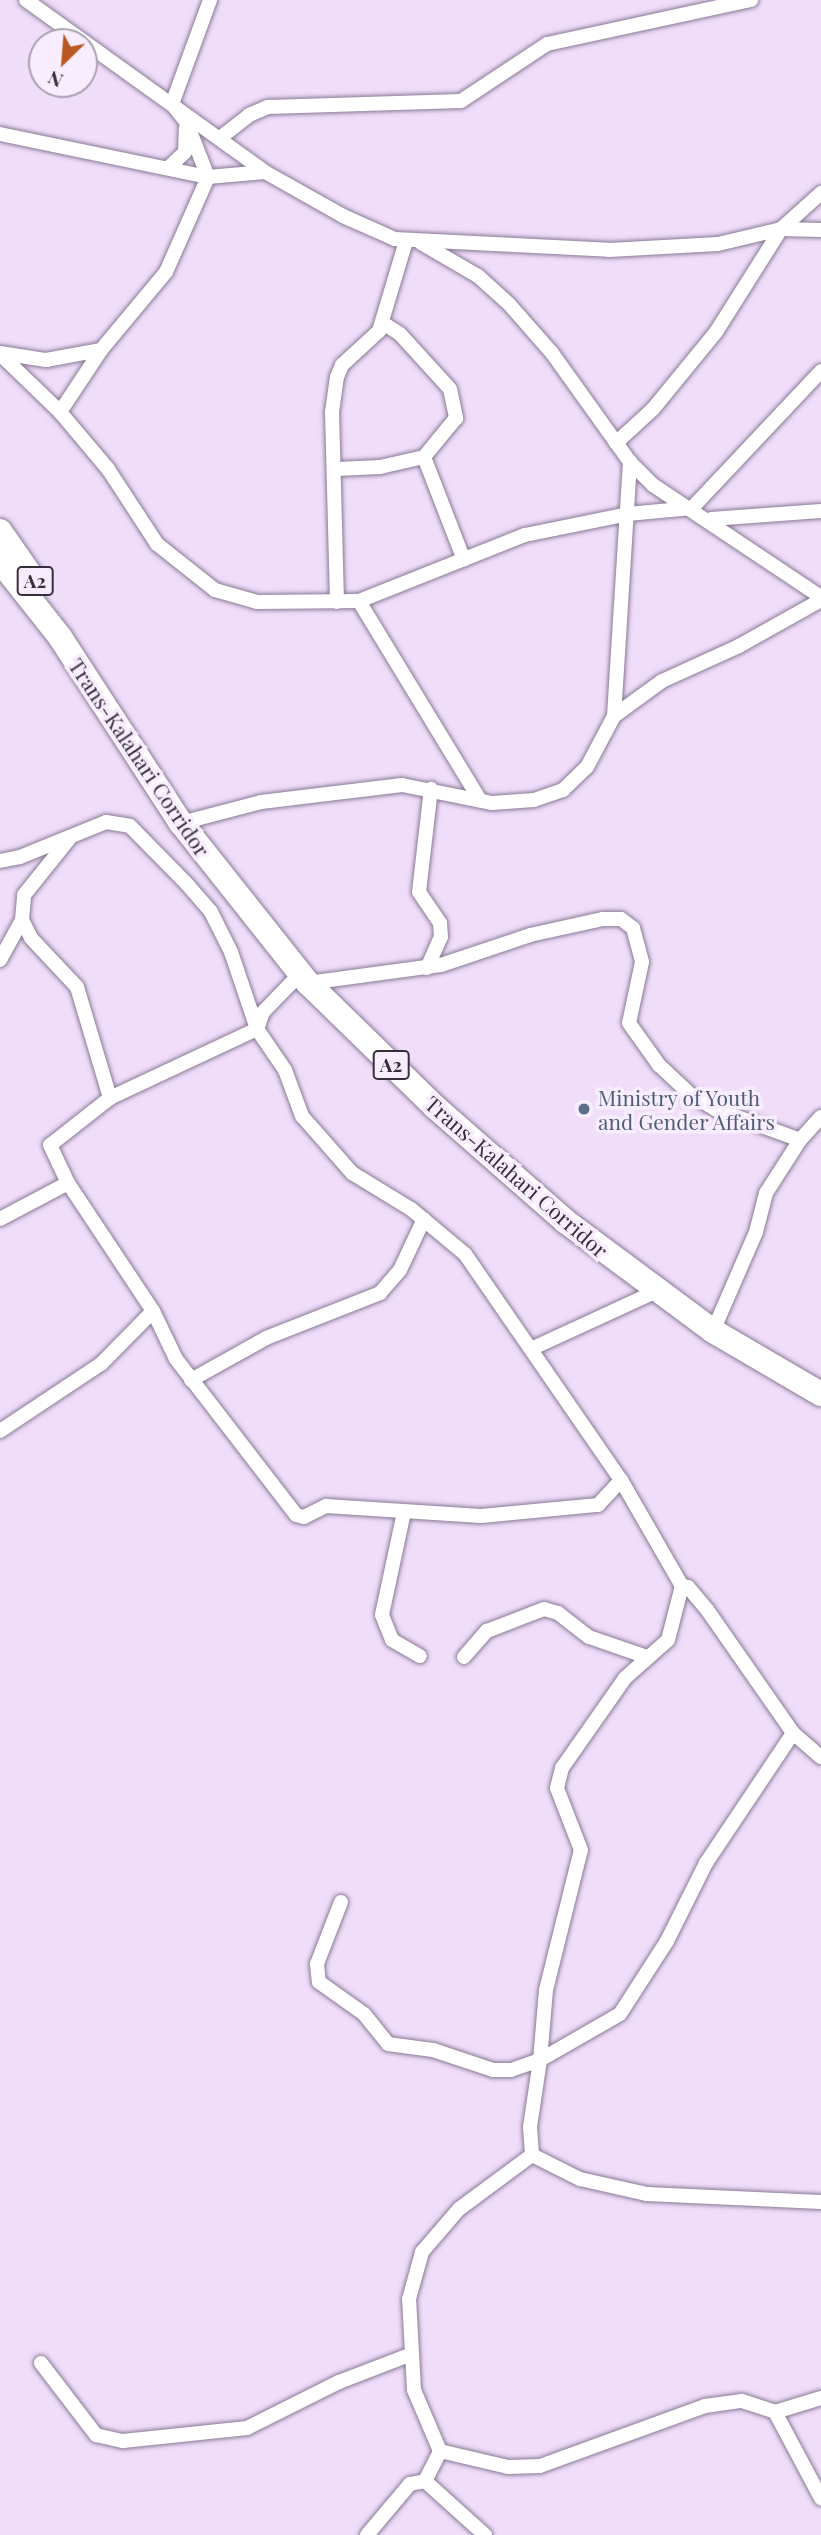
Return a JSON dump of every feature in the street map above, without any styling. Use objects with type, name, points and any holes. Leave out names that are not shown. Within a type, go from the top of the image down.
[{"type":"highway","name":"Trans-Kalahari Corridor","points":[[0,531],[45,596],[60,637]]},
{"type":"highway","name":"Trans-Kalahari Corridor","points":[[0,561],[60,637],[181,823],[304,979],[492,1159],[657,1291],[713,1331],[821,1394]]},
{"type":"street","points":[[26,0],[265,172],[343,216],[413,241],[478,276],[509,304],[629,462],[653,485],[709,519],[821,599],[739,646],[673,673],[614,716]]},
{"type":"street","points":[[172,104],[210,0]]},
{"type":"street","points":[[220,138],[249,115],[268,107],[461,101],[547,44],[751,0]]},
{"type":"street","points":[[60,412],[101,350],[166,272],[208,177],[187,123],[172,104]]},
{"type":"street","points":[[168,169],[185,152],[187,123]]},
{"type":"street","points":[[0,134],[112,154],[139,166],[208,177],[265,172]]},
{"type":"street","points":[[616,443],[653,409],[716,332],[781,229],[821,193]]},
{"type":"street","points":[[413,241],[609,250],[718,244],[781,229],[821,230]]},
{"type":"street","points":[[337,602],[337,468],[332,411],[337,377],[342,365],[374,338],[383,323],[413,241]]},
{"type":"street","points":[[337,468],[380,467],[424,457],[456,418],[450,389],[400,334],[383,323]]},
{"type":"street","points":[[0,354],[46,360],[101,350]]},
{"type":"street","points":[[0,354],[60,412],[108,469],[157,544],[215,590],[257,602],[359,601],[524,535],[628,514],[692,508],[821,371]]},
{"type":"street","points":[[424,457],[464,560]]},
{"type":"street","points":[[181,823],[261,802],[402,785],[480,800],[514,803],[563,790],[587,767],[614,716],[629,462]]},
{"type":"street","points":[[709,519],[821,512]]},
{"type":"street","points":[[359,601],[480,800]]},
{"type":"street","points":[[427,968],[441,937],[440,923],[419,892],[430,789]]},
{"type":"street","points":[[0,861],[106,822],[130,826],[158,854],[211,912],[231,952],[257,1029],[285,1070],[302,1116],[336,1159],[424,1219],[465,1254],[533,1348],[621,1480],[682,1587],[668,1640],[625,1678],[562,1768],[557,1788],[581,1850],[545,1990],[540,2060],[530,2127],[532,2155]]},
{"type":"street","points":[[0,960],[22,920],[24,895],[70,837]]},
{"type":"street","points":[[621,1480],[598,1505],[481,1516],[326,1506],[304,1517],[289,1511],[256,1461],[191,1380],[153,1311],[49,1151],[51,1141],[110,1098],[257,1029],[263,1012],[304,979],[427,968],[530,935],[603,919],[621,919],[633,928],[642,962],[629,1023],[633,1033],[691,1095],[715,1109],[800,1140]]},
{"type":"street","points":[[22,920],[31,939],[77,987],[110,1098]]},
{"type":"street","points":[[713,1331],[756,1233],[761,1202],[800,1140],[821,1117]]},
{"type":"street","points":[[0,1219],[68,1183]]},
{"type":"street","points":[[191,1380],[266,1338],[380,1293],[400,1270],[424,1219]]},
{"type":"street","points":[[533,1348],[657,1291]]},
{"type":"street","points":[[0,1431],[101,1364],[153,1311]]},
{"type":"street","points":[[404,1512],[382,1615],[392,1640],[420,1656]]},
{"type":"street","points":[[682,1587],[688,1587],[708,1611],[793,1733],[821,1757]]},
{"type":"street","points":[[464,1657],[487,1631],[544,1609],[558,1613],[589,1637],[647,1657]]},
{"type":"street","points":[[341,1902],[317,1964],[319,1982],[364,2014],[388,2044],[433,2050],[493,2070],[511,2070],[540,2060],[620,2014],[667,1941],[706,1863],[793,1733]]},
{"type":"street","points":[[532,2155],[580,2179],[647,2194],[821,2202]]},
{"type":"street","points":[[425,2481],[440,2451],[414,2390],[410,2299],[422,2252],[459,2209],[532,2155]]},
{"type":"street","points":[[41,2363],[96,2435],[131,2441],[247,2428],[339,2382],[412,2354]]},
{"type":"street","points":[[440,2451],[508,2467],[540,2466],[705,2406],[742,2401],[775,2412],[821,2398]]},
{"type":"street","points":[[775,2412],[821,2497]]},
{"type":"street","points":[[367,2535],[410,2484],[425,2481]]},
{"type":"street","points":[[425,2481],[485,2535]]},
{"type":"place","name":"Ministry of Youth and Gender Affairs","points":[[584,1109]]}]
